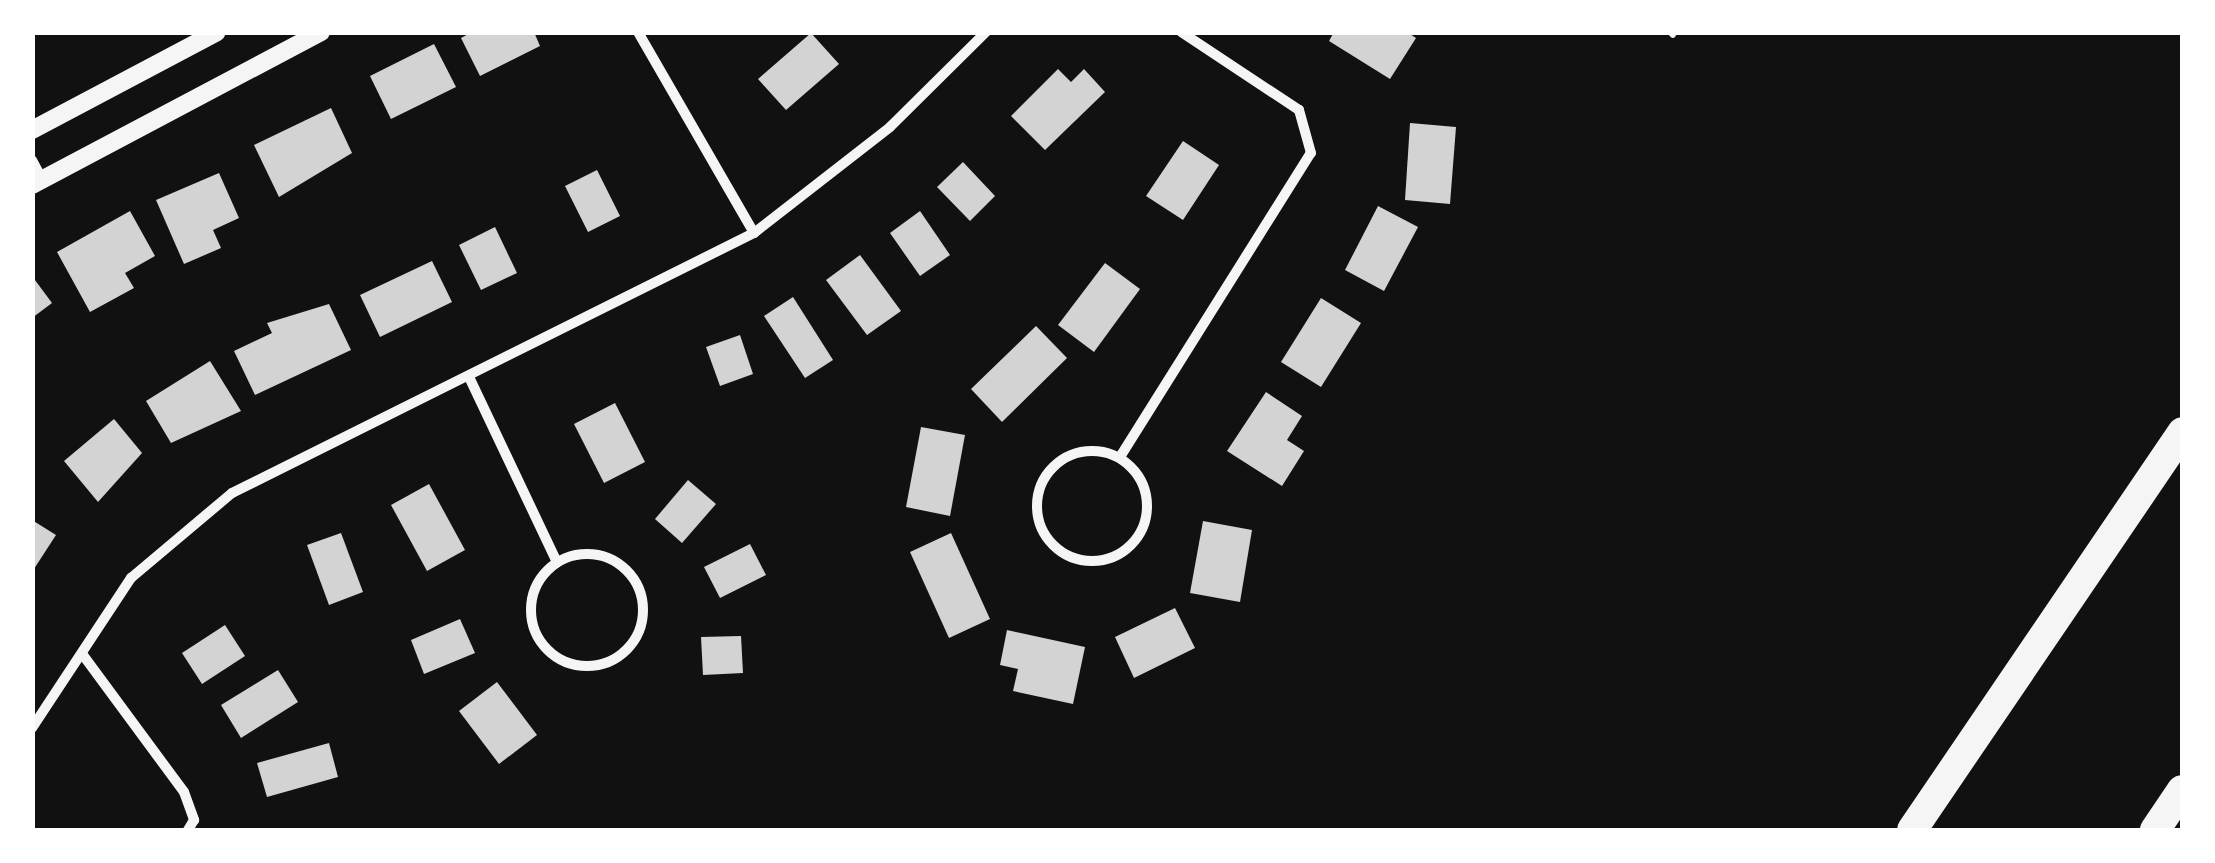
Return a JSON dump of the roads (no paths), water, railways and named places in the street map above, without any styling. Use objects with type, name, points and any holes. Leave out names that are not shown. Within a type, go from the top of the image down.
[{"type":"highway","points":[[1912,830],[2182,432]]},
{"type":"highway","points":[[2155,830],[2182,790]]},
{"type":"street","points":[[32,130],[217,32]]},
{"type":"street","points":[[32,160],[38,182],[321,32]]},
{"type":"street","points":[[638,32],[754,234]]},
{"type":"street","points":[[32,728],[131,578],[232,494],[470,379],[754,234],[890,127],[986,32]]},
{"type":"street","points":[[1120,457],[1311,153],[1299,110],[1181,32]]},
{"type":"street","points":[[470,379],[557,562]]},
{"type":"street","points":[[1064,457],[1120,457],[1144,483],[1146,522],[1120,555],[1070,557],[1044,533],[1039,488],[1064,457]]},
{"type":"street","points":[[599,554],[639,586],[643,625],[614,661],[560,661],[534,631],[533,593],[557,562],[599,554]]},
{"type":"street","points":[[83,655],[184,792],[194,820],[188,830]]}]
